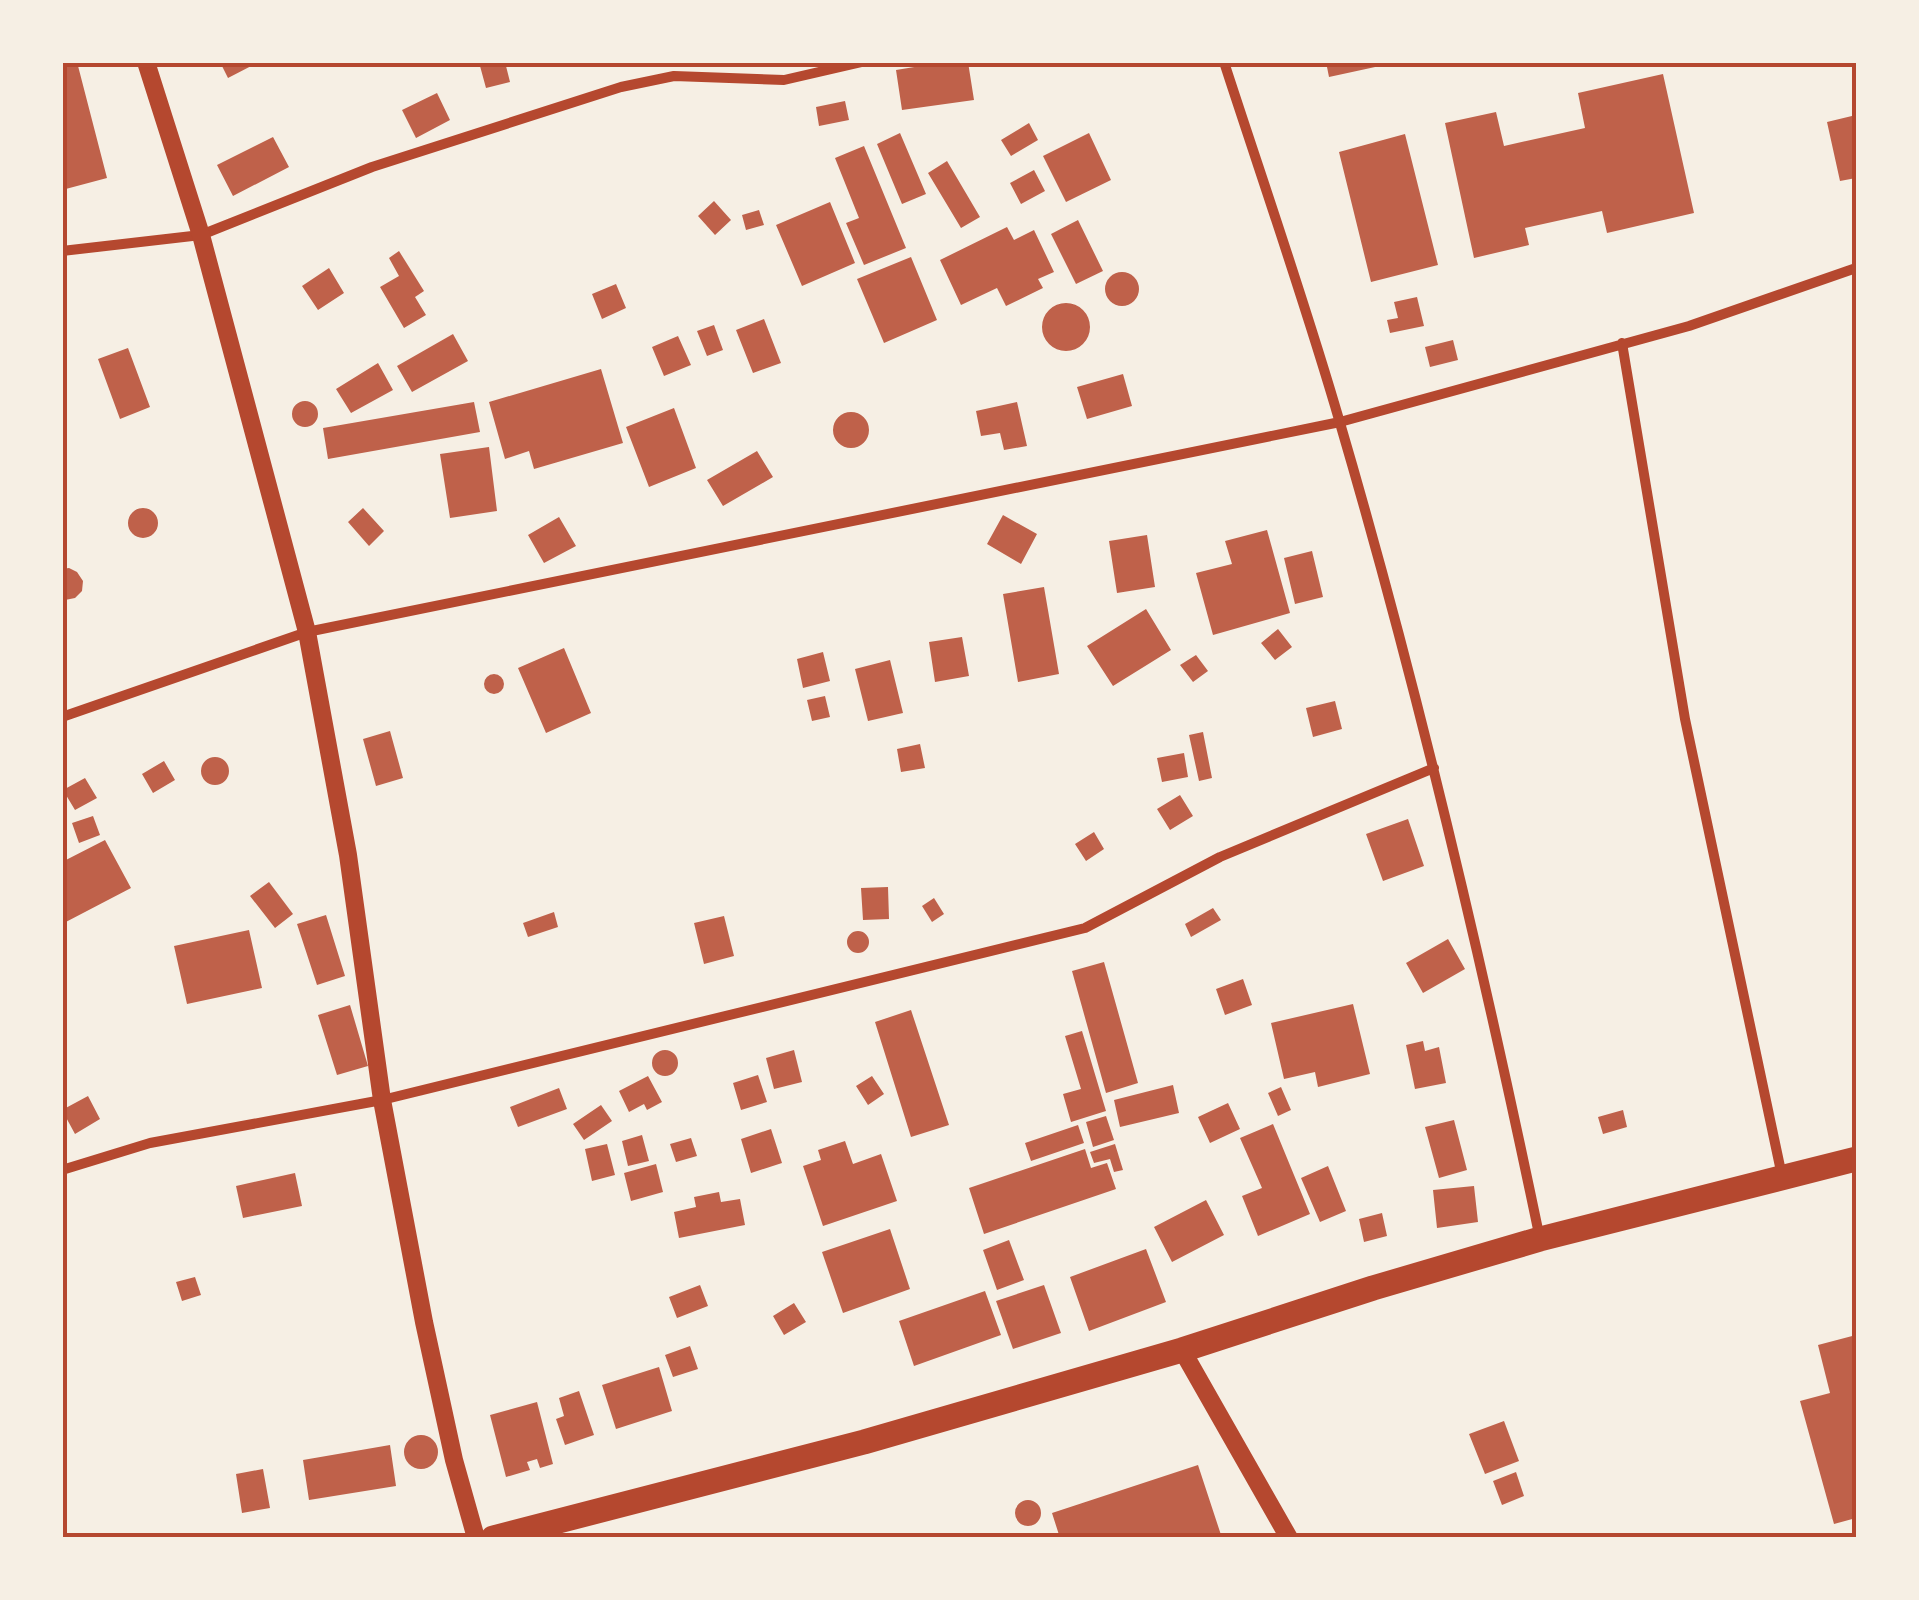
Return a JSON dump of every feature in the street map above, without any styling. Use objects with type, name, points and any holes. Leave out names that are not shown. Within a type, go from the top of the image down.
[{"type":"main road","points":[[492,1538],[864,1442],[1182,1350],[1540,1239],[1856,1159]]},
{"type":"street","points":[[146,62],[200,235],[307,632],[348,855],[382,1100],[424,1322],[454,1460],[476,1538]]},
{"type":"street","points":[[62,251],[200,235],[372,167],[621,87],[674,76],[784,80],[862,62]]},
{"type":"street","points":[[1224,62],[1340,422],[1434,768],[1489,994],[1540,1239]]},
{"type":"street","points":[[62,717],[307,632],[1340,422],[1689,326],[1856,268]]},
{"type":"street","points":[[1622,344],[1685,719],[1782,1178]]},
{"type":"street","points":[[62,1170],[150,1143],[382,1100],[1085,928],[1220,856],[1434,768]]},
{"type":"street","points":[[1182,1350],[1289,1538]]},
{"type":"building","points":[[62,62],[77,62],[107,178],[62,190]]},
{"type":"building","points":[[220,62],[259,62],[228,78]]},
{"type":"building","points":[[505,62],[510,82],[486,88],[480,66]]},
{"type":"building","points":[[968,62],[974,100],[902,110],[896,70]]},
{"type":"building","points":[[1326,62],[1389,62],[1389,64],[1329,77]]},
{"type":"building","points":[[1663,74],[1694,213],[1607,233],[1602,211],[1525,228],[1529,245],[1474,258],[1445,123],[1496,112],[1504,146],[1585,128],[1578,93]]},
{"type":"building","points":[[437,93],[450,120],[416,138],[402,110]]},
{"type":"building","points":[[845,101],[849,120],[819,126],[816,107]]},
{"type":"building","points":[[1856,115],[1856,178],[1840,181],[1827,122]]},
{"type":"building","points":[[1029,123],[1038,140],[1011,156],[1001,140]]},
{"type":"building","points":[[900,133],[926,194],[902,204],[877,144]]},
{"type":"building","points":[[1089,133],[1111,180],[1066,202],[1043,156]]},
{"type":"building","points":[[1405,134],[1438,265],[1371,282],[1339,152]]},
{"type":"building","points":[[273,137],[289,167],[233,196],[217,165]]},
{"type":"building","points":[[864,146],[906,248],[864,265],[846,223],[859,218],[835,158]]},
{"type":"building","points":[[947,161],[980,217],[961,228],[928,173]]},
{"type":"building","points":[[1034,170],[1045,191],[1021,204],[1010,183]]},
{"type":"building","points":[[714,201],[731,220],[715,235],[698,216]]},
{"type":"building","points":[[830,202],[855,263],[802,286],[776,225]]},
{"type":"building","points":[[759,210],[764,225],[746,230],[742,215]]},
{"type":"building","points":[[1078,220],[1103,271],[1076,284],[1051,234]]},
{"type":"building","points":[[1007,227],[1014,240],[1034,230],[1054,272],[1038,279],[1043,288],[1006,306],[997,288],[961,305],[940,260]]},
{"type":"building","points":[[399,251],[424,291],[415,297],[426,315],[404,328],[380,287],[399,276],[389,258]]},
{"type":"building","points":[[911,257],[937,320],[884,343],[857,279]]},
{"type":"building","points":[[329,268],[344,293],[318,310],[302,286]]},
{"type":"building","points":[[1122,272],[1134,277],[1139,289],[1134,301],[1122,306],[1110,301],[1105,289],[1110,277]]},
{"type":"building","points":[[616,284],[626,308],[602,319],[592,294]]},
{"type":"building","points":[[1417,297],[1424,326],[1390,333],[1387,320],[1398,318],[1394,302]]},
{"type":"building","points":[[1066,303],[1083,310],[1090,327],[1083,344],[1066,351],[1049,344],[1042,327],[1049,310]]},
{"type":"building","points":[[764,319],[781,363],[753,373],[736,330]]},
{"type":"building","points":[[714,325],[723,350],[707,356],[697,331]]},
{"type":"building","points":[[453,334],[468,361],[412,392],[397,366]]},
{"type":"building","points":[[678,336],[691,365],[664,376],[652,347]]},
{"type":"building","points":[[1453,340],[1458,360],[1430,367],[1425,347]]},
{"type":"building","points":[[128,348],[150,407],[120,419],[98,359]]},
{"type":"building","points":[[378,363],[393,390],[351,413],[336,389]]},
{"type":"building","points":[[601,369],[623,443],[534,469],[529,451],[505,459],[489,402]]},
{"type":"building","points":[[1123,374],[1132,406],[1087,419],[1077,387]]},
{"type":"building","points":[[305,401],[314,405],[318,414],[314,423],[305,427],[296,423],[292,414],[296,405]]},
{"type":"building","points":[[474,402],[480,432],[328,459],[323,428]]},
{"type":"building","points":[[1017,402],[1027,446],[1004,450],[1000,433],[981,436],[976,411]]},
{"type":"building","points":[[674,408],[696,468],[649,487],[626,427]]},
{"type":"building","points":[[851,412],[864,417],[869,430],[864,443],[851,448],[838,443],[833,430],[838,417]]},
{"type":"building","points":[[489,447],[497,511],[450,518],[440,454]]},
{"type":"building","points":[[757,451],[773,477],[723,506],[707,480]]},
{"type":"building","points":[[143,508],[154,512],[158,523],[154,534],[143,538],[132,534],[128,523],[132,512]]},
{"type":"building","points":[[363,508],[384,531],[369,546],[348,522]]},
{"type":"building","points":[[1003,515],[1037,534],[1021,564],[987,544]]},
{"type":"building","points":[[559,517],[576,546],[544,563],[528,535]]},
{"type":"building","points":[[1267,530],[1290,613],[1213,635],[1196,573],[1232,564],[1225,541]]},
{"type":"building","points":[[1147,535],[1155,587],[1117,593],[1109,541]]},
{"type":"building","points":[[1312,551],[1323,597],[1295,604],[1284,558]]},
{"type":"building","points":[[69,568],[83,581],[82,591],[65,600],[62,569]]},
{"type":"building","points":[[1044,587],[1059,674],[1018,682],[1003,594]]},
{"type":"building","points":[[1146,609],[1171,650],[1113,686],[1087,646]]},
{"type":"building","points":[[1278,629],[1292,647],[1275,660],[1261,643]]},
{"type":"building","points":[[962,637],[969,676],[935,682],[929,642]]},
{"type":"building","points":[[564,648],[591,713],[546,733],[518,668]]},
{"type":"building","points":[[823,652],[830,681],[803,688],[797,659]]},
{"type":"building","points":[[1196,655],[1208,671],[1193,682],[1180,665]]},
{"type":"building","points":[[890,660],[903,713],[868,721],[855,669]]},
{"type":"building","points":[[494,674],[504,684],[494,694],[484,684]]},
{"type":"building","points":[[825,696],[830,717],[812,721],[807,700]]},
{"type":"building","points":[[1335,701],[1342,729],[1313,737],[1306,708]]},
{"type":"building","points":[[390,731],[403,778],[376,786],[363,739]]},
{"type":"building","points":[[1203,732],[1212,778],[1199,781],[1189,735]]},
{"type":"building","points":[[920,744],[925,768],[901,772],[897,749]]},
{"type":"building","points":[[1184,753],[1188,777],[1162,782],[1157,758]]},
{"type":"building","points":[[215,757],[225,761],[229,771],[225,781],[215,785],[205,781],[201,771],[205,761]]},
{"type":"building","points":[[164,761],[175,780],[153,793],[142,774]]},
{"type":"building","points":[[85,778],[97,798],[75,810],[63,790]]},
{"type":"building","points":[[1180,795],[1193,816],[1170,830],[1157,809]]},
{"type":"building","points":[[93,816],[100,835],[79,843],[72,823]]},
{"type":"building","points":[[1408,819],[1424,866],[1383,881],[1366,834]]},
{"type":"building","points":[[1094,832],[1104,849],[1086,861],[1075,844]]},
{"type":"building","points":[[105,840],[131,888],[62,924],[62,862]]},
{"type":"building","points":[[269,882],[293,914],[275,928],[250,896]]},
{"type":"building","points":[[888,887],[889,919],[863,920],[861,888]]},
{"type":"building","points":[[934,898],[944,914],[932,922],[922,906]]},
{"type":"building","points":[[1213,908],[1221,920],[1191,937],[1185,924]]},
{"type":"building","points":[[554,912],[558,927],[528,937],[523,923]]},
{"type":"building","points":[[326,915],[345,976],[317,985],[297,924]]},
{"type":"building","points":[[724,916],[734,956],[704,964],[694,923]]},
{"type":"building","points":[[249,930],[262,988],[187,1004],[174,946]]},
{"type":"building","points":[[858,931],[866,934],[866,950],[858,953],[850,950],[847,942],[850,934]]},
{"type":"building","points":[[1448,939],[1465,969],[1423,993],[1406,963]]},
{"type":"building","points":[[1104,962],[1138,1083],[1106,1093],[1072,971]]},
{"type":"building","points":[[1243,979],[1252,1005],[1225,1015],[1216,989]]},
{"type":"building","points":[[1353,1004],[1370,1074],[1318,1087],[1315,1072],[1284,1079],[1271,1023]]},
{"type":"building","points":[[350,1005],[368,1066],[337,1075],[318,1015]]},
{"type":"building","points":[[911,1010],[949,1125],[911,1137],[875,1022]]},
{"type":"building","points":[[1082,1031],[1106,1111],[1071,1122],[1063,1094],[1081,1089],[1065,1036]]},
{"type":"building","points":[[1423,1041],[1425,1051],[1439,1047],[1446,1083],[1415,1089],[1406,1045]]},
{"type":"building","points":[[665,1050],[674,1054],[678,1063],[674,1072],[665,1076],[656,1072],[652,1063],[656,1054]]},
{"type":"building","points":[[794,1050],[802,1082],[774,1089],[766,1058]]},
{"type":"building","points":[[758,1075],[767,1102],[741,1110],[733,1083]]},
{"type":"building","points":[[648,1076],[662,1102],[647,1110],[644,1104],[629,1112],[619,1091]]},
{"type":"building","points":[[872,1076],[884,1094],[868,1105],[856,1086]]},
{"type":"building","points":[[1173,1085],[1179,1113],[1120,1127],[1114,1100]]},
{"type":"building","points":[[1281,1087],[1291,1110],[1278,1116],[1268,1093]]},
{"type":"building","points":[[559,1088],[567,1109],[518,1127],[510,1107]]},
{"type":"building","points":[[88,1096],[100,1119],[75,1134],[62,1110]]},
{"type":"building","points":[[1228,1103],[1240,1129],[1210,1143],[1198,1117]]},
{"type":"building","points":[[601,1105],[612,1121],[584,1140],[573,1124]]},
{"type":"building","points":[[1623,1110],[1627,1127],[1603,1134],[1598,1117]]},
{"type":"building","points":[[1106,1116],[1114,1140],[1093,1147],[1086,1122]]},
{"type":"building","points":[[1454,1120],[1467,1170],[1439,1178],[1425,1127]]},
{"type":"building","points":[[1273,1124],[1310,1214],[1258,1236],[1242,1196],[1262,1188],[1240,1138]]},
{"type":"building","points":[[1078,1125],[1084,1143],[1031,1161],[1025,1143]]},
{"type":"building","points":[[771,1129],[782,1163],[751,1173],[741,1139]]},
{"type":"building","points":[[642,1135],[649,1161],[628,1166],[622,1141]]},
{"type":"building","points":[[691,1138],[697,1156],[676,1162],[670,1144]]},
{"type":"building","points":[[845,1141],[853,1164],[881,1154],[897,1201],[823,1226],[803,1166],[821,1160],[818,1150]]},
{"type":"building","points":[[607,1144],[615,1175],[592,1181],[585,1149]]},
{"type":"building","points":[[1115,1144],[1123,1170],[1114,1172],[1110,1159],[1094,1163],[1090,1152]]},
{"type":"building","points":[[1085,1149],[1091,1168],[1107,1163],[1116,1189],[984,1234],[969,1188]]},
{"type":"building","points":[[656,1164],[663,1192],[631,1201],[624,1173]]},
{"type":"building","points":[[1328,1166],[1346,1211],[1320,1222],[1301,1178]]},
{"type":"building","points":[[295,1173],[302,1206],[243,1218],[236,1186]]},
{"type":"building","points":[[1474,1186],[1478,1222],[1437,1228],[1433,1190]]},
{"type":"building","points":[[719,1192],[721,1202],[740,1199],[745,1225],[679,1238],[674,1212],[696,1207],[694,1197]]},
{"type":"building","points":[[1206,1200],[1224,1235],[1172,1262],[1154,1227]]},
{"type":"building","points":[[1382,1213],[1387,1236],[1364,1242],[1359,1219]]},
{"type":"building","points":[[890,1229],[910,1289],[843,1313],[822,1252]]},
{"type":"building","points":[[1009,1240],[1024,1280],[997,1290],[983,1250]]},
{"type":"building","points":[[1146,1249],[1166,1302],[1089,1331],[1070,1277]]},
{"type":"building","points":[[195,1277],[201,1295],[182,1301],[176,1282]]},
{"type":"building","points":[[700,1285],[708,1306],[677,1318],[669,1297]]},
{"type":"building","points":[[1044,1285],[1061,1333],[1013,1349],[996,1301]]},
{"type":"building","points":[[985,1291],[1001,1335],[914,1366],[899,1321]]},
{"type":"building","points":[[794,1303],[806,1322],[784,1335],[773,1316]]},
{"type":"building","points":[[1856,1335],[1856,1518],[1834,1524],[1800,1401],[1830,1393],[1818,1345]]},
{"type":"building","points":[[690,1346],[698,1369],[673,1377],[665,1355]]},
{"type":"building","points":[[659,1367],[672,1411],[616,1429],[602,1385]]},
{"type":"building","points":[[579,1391],[594,1435],[565,1445],[556,1419],[564,1416],[559,1398]]},
{"type":"building","points":[[537,1402],[553,1464],[540,1468],[537,1459],[527,1462],[530,1470],[506,1477],[490,1415]]},
{"type":"building","points":[[1504,1421],[1519,1461],[1485,1474],[1469,1434]]},
{"type":"building","points":[[421,1435],[433,1440],[438,1452],[433,1464],[421,1469],[409,1464],[404,1452],[409,1440]]},
{"type":"building","points":[[390,1445],[396,1486],[309,1500],[303,1460]]},
{"type":"building","points":[[1198,1465],[1222,1538],[1060,1538],[1052,1513]]},
{"type":"building","points":[[263,1469],[270,1508],[242,1513],[236,1474]]},
{"type":"building","points":[[1516,1472],[1524,1496],[1502,1505],[1493,1481]]},
{"type":"building","points":[[1028,1500],[1037,1504],[1041,1513],[1037,1522],[1028,1526],[1019,1522],[1015,1513],[1019,1504]]}]
